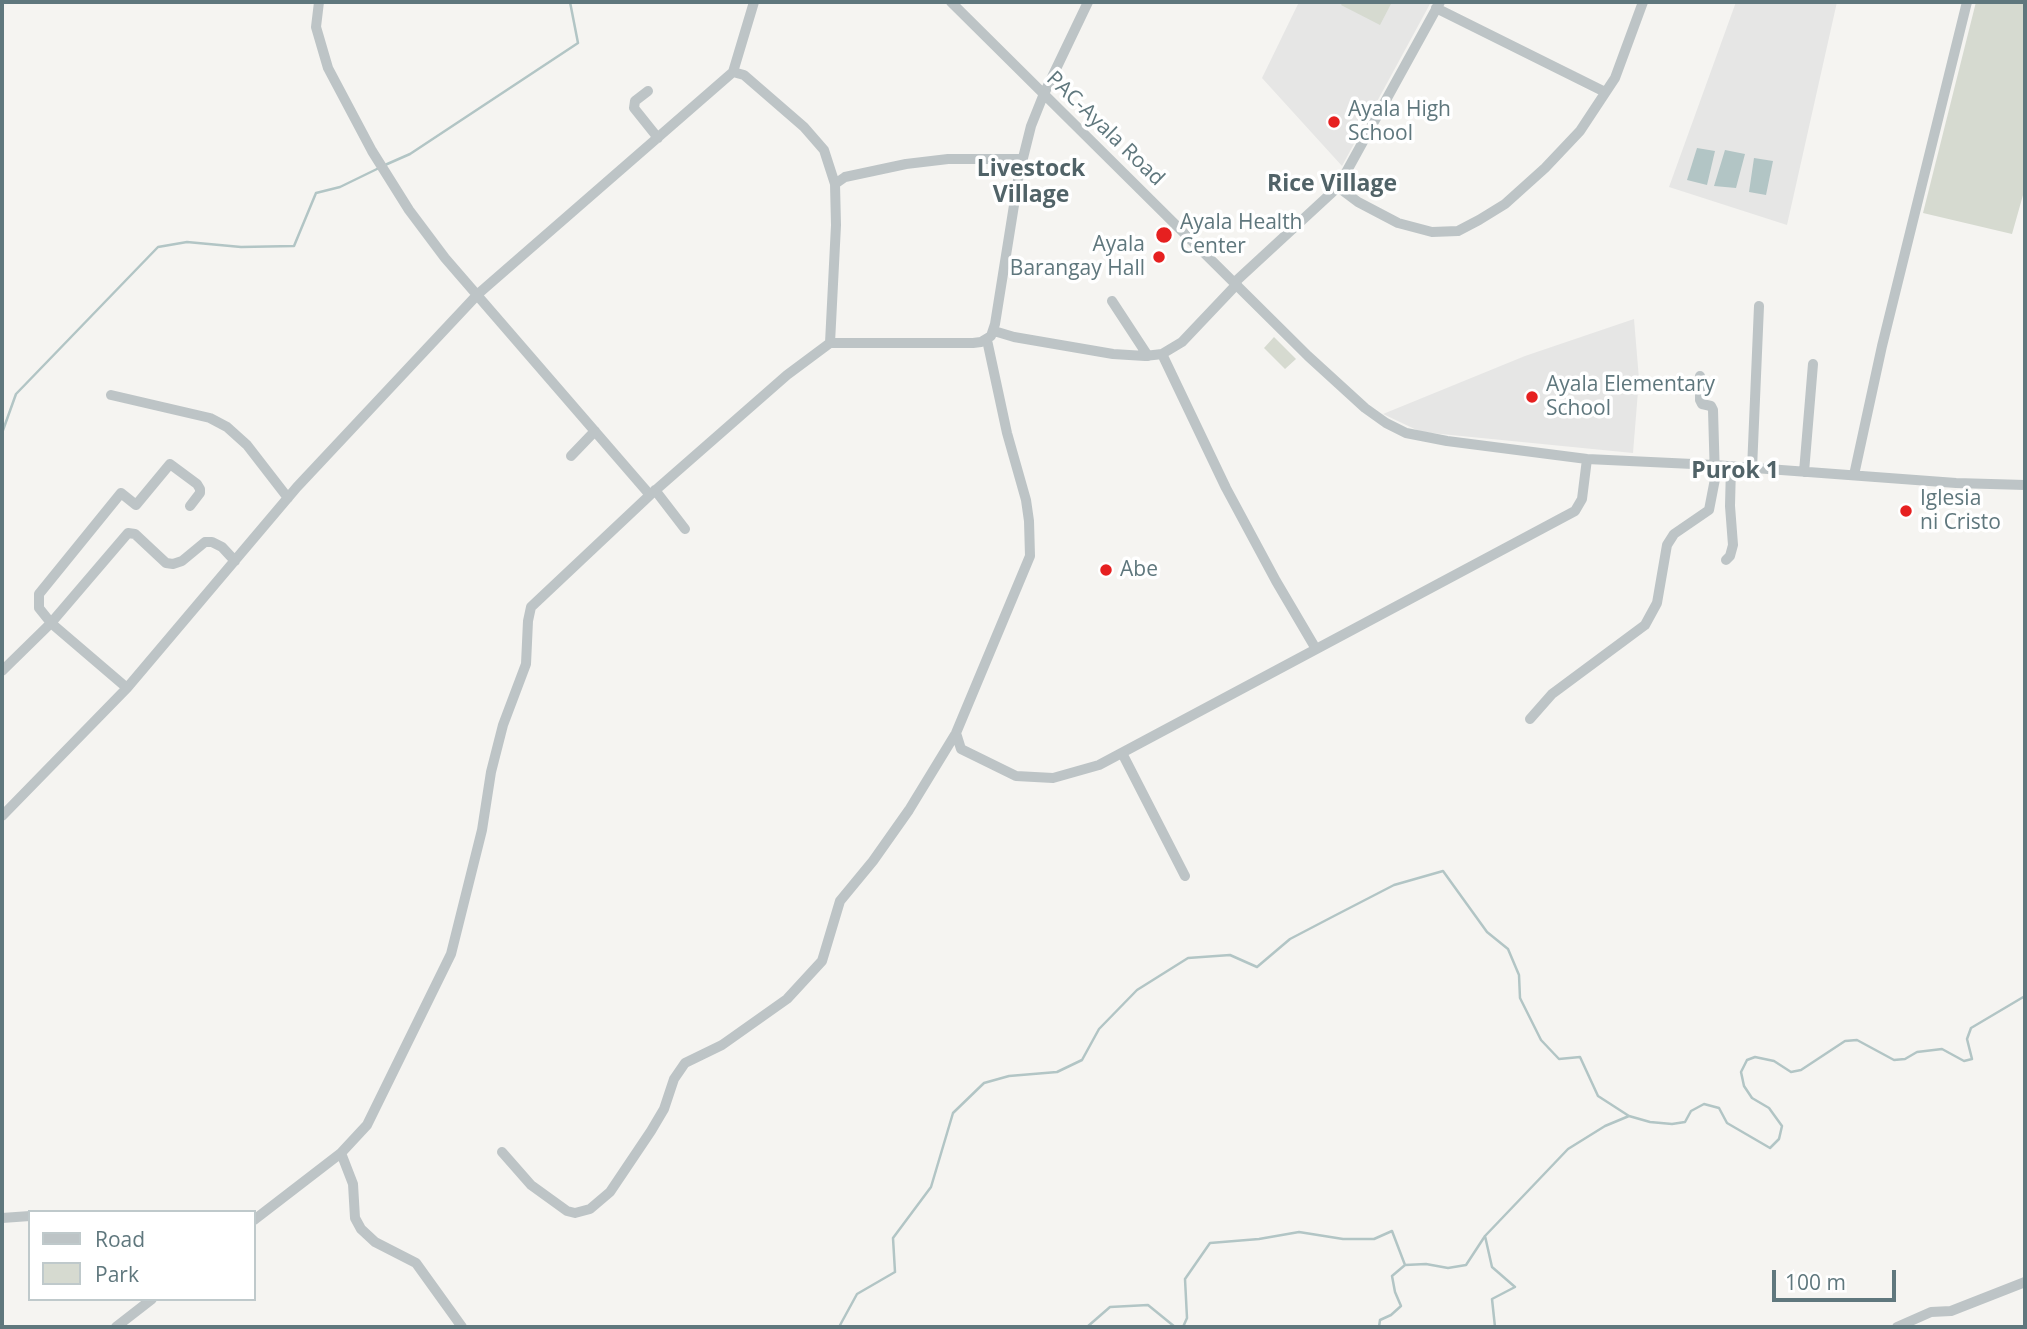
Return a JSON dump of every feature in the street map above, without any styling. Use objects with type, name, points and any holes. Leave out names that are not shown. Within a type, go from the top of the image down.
[{"type":"street","points":[[319,2],[316,27],[328,68],[365,139],[409,210],[445,258],[595,432],[685,529]]},
{"type":"street","points":[[2,816],[127,688],[288,498],[478,295],[733,72],[754,2]]},
{"type":"street","name":"PAC-Ayala Road","points":[[951,2],[1308,356],[1365,408],[1406,433],[1447,442],[1587,459],[2025,485]]},
{"type":"street","points":[[502,1152],[531,1185],[567,1211],[582,1212],[600,1202],[617,1182],[651,1131],[664,1109],[674,1079],[685,1063],[712,1051],[761,1018],[796,992],[817,969],[829,944],[840,901],[873,861],[909,810],[956,733],[1031,552],[1026,500],[1007,433],[990,336],[1031,126],[1088,2]]},
{"type":"street","points":[[1338,187],[1358,202],[1398,223],[1432,232],[1458,231],[1505,204],[1545,168],[1580,131],[1615,78],[1643,2]]},
{"type":"street","points":[[1854,475],[1882,346],[1967,2]]},
{"type":"street","points":[[256,1218],[341,1153],[367,1125],[452,954],[482,830],[491,772],[503,725],[526,664],[531,607],[652,493],[787,375],[830,343],[965,344],[990,336],[1014,337],[1101,352],[1148,356],[1163,354],[1182,342],[1236,283],[1338,187],[1438,5],[1605,92]]},
{"type":"street","points":[[733,72],[744,75],[804,127],[824,150],[835,184],[836,225],[830,343]]},
{"type":"street","points":[[648,91],[635,101],[634,108],[658,138]]},
{"type":"street","points":[[835,184],[845,177],[906,164],[948,159],[1023,159]]},
{"type":"street","points":[[1112,301],[1148,356]]},
{"type":"street","points":[[1752,469],[1759,306]]},
{"type":"street","points":[[1163,354],[1226,488],[1316,649]]},
{"type":"street","points":[[1804,472],[1813,364]]},
{"type":"street","points":[[1530,719],[1552,694],[1645,625],[1657,603],[1667,545],[1674,534],[1709,510],[1715,479],[1713,410],[1700,400],[1700,376]]},
{"type":"street","points":[[111,395],[210,418],[226,427],[247,445],[288,498]]},
{"type":"street","points":[[570,456],[595,432]]},
{"type":"street","points":[[956,733],[961,749],[1016,776],[1053,778],[1099,765],[1575,511],[1582,499],[1587,459]]},
{"type":"street","points":[[127,688],[51,623],[39,608],[39,594],[121,493],[136,505],[170,464],[200,489],[190,506]]},
{"type":"street","points":[[1726,560],[1733,545],[1731,466]]},
{"type":"street","points":[[2,671],[51,623],[128,533],[135,534],[166,563],[182,561],[205,542],[222,547],[235,561]]},
{"type":"street","points":[[1122,753],[1185,876]]},
{"type":"street","points":[[341,1153],[354,1184],[355,1218],[361,1229],[375,1242],[416,1263],[461,1327]]},
{"type":"street","points":[[2,1218],[28,1216]]},
{"type":"street","points":[[1897,1327],[1931,1312],[1951,1311],[2025,1282]]},
{"type":"street","points":[[117,1327],[150,1301]]},
{"type":"shaded area","name":"Ayala High School","points":[[1299,2],[1431,2],[1342,166],[1262,78]]},
{"type":"shaded area","points":[[1736,2],[1837,2],[1787,225],[1669,187]]},
{"type":"shaded area","points":[[1697,148],[1715,151],[1707,185],[1687,180]]},
{"type":"shaded area","points":[[1725,150],[1745,154],[1736,188],[1714,186]]},
{"type":"shaded area","points":[[1754,158],[1773,161],[1766,195],[1749,192]]},
{"type":"shaded area","name":"Ayala Elementary School","points":[[1634,319],[1639,379],[1633,453],[1421,432],[1383,414],[1525,356]]},
{"type":"green space","points":[[1343,2],[1392,2],[1380,25],[1341,5]]},
{"type":"green space","points":[[1976,2],[2025,2],[2025,188],[2012,234],[1923,213]]},
{"type":"green space","points":[[1274,337],[1296,359],[1285,369],[1264,348]]},
{"type":"waterway","points":[[385,165],[410,154],[578,43],[570,2]]},
{"type":"waterway","points":[[2,433],[16,394],[158,247],[187,242],[241,247],[294,246],[316,193],[340,187],[379,168]]},
{"type":"waterway","points":[[839,1327],[857,1294],[895,1272],[893,1238],[931,1187],[953,1113],[984,1083],[1009,1076],[1057,1072],[1082,1060],[1099,1029],[1137,990],[1188,958],[1230,955],[1257,967],[1290,939],[1394,885],[1443,871],[1487,932],[1508,949],[1519,975],[1520,998],[1541,1040],[1559,1059],[1580,1057],[1598,1096],[1629,1116]]},
{"type":"waterway","points":[[1379,1327],[1380,1320],[1401,1306],[1392,1276],[1405,1265],[1426,1264],[1448,1268],[1466,1265],[1485,1236],[1568,1149],[1605,1126],[1629,1116],[1650,1122],[1685,1122],[1691,1111],[1704,1104],[1719,1108],[1727,1123],[1770,1148],[1779,1139],[1782,1126],[1769,1108],[1752,1098],[1744,1086],[1741,1072],[1747,1060],[1755,1057],[1774,1061],[1791,1072],[1801,1070],[1845,1041],[1857,1040],[1894,1060],[1905,1059],[1917,1052],[1942,1049],[1964,1061],[1972,1059],[1967,1039],[1971,1028],[2025,996]]},
{"type":"waterway","points":[[1183,1327],[1187,1318],[1185,1279],[1210,1243],[1299,1232],[1343,1239],[1374,1239],[1392,1231],[1405,1265]]},
{"type":"waterway","points":[[1485,1236],[1492,1267],[1515,1287],[1492,1299],[1495,1327]]},
{"type":"waterway","points":[[1087,1327],[1110,1307],[1148,1305],[1175,1327]]},
{"type":"place","name":"Ayala High School","points":[[1334,122]]},
{"type":"place","name":"Ayala Health Center","points":[[1164,235]]},
{"type":"place","name":"Ayala Barangay Hall","points":[[1159,257]]},
{"type":"place","name":"Ayala Elementary School","points":[[1532,397]]},
{"type":"place","name":"Iglesia ni Cristo","points":[[1906,511]]},
{"type":"place","name":"Abe","points":[[1106,570]]},
{"type":"district","name":"Livestock Village","points":[[1031,182]]},
{"type":"district","name":"Rice Village","points":[[1332,184]]},
{"type":"district","name":"Purok 1","points":[[1735,471]]}]
